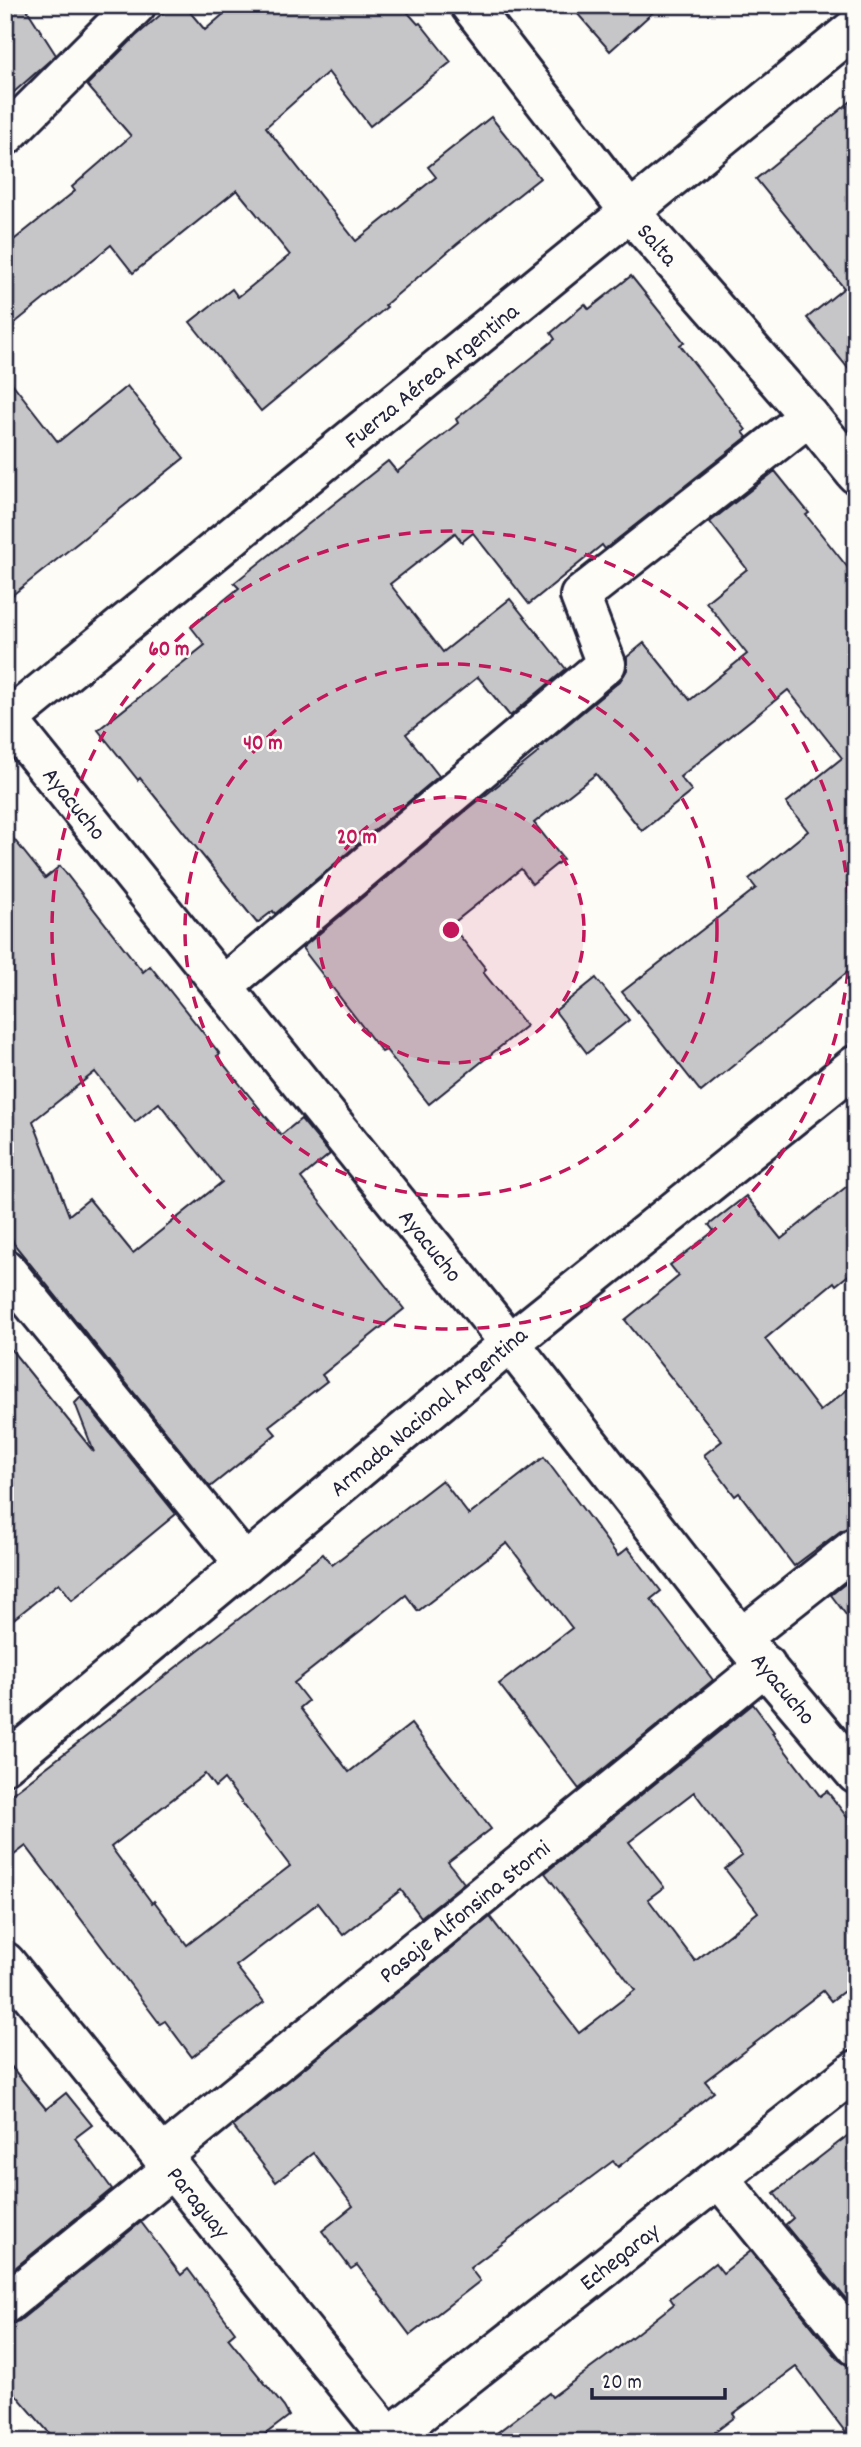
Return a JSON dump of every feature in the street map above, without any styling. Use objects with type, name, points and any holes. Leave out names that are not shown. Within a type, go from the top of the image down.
[{"type":"street","points":[[5,136],[136,5]]},
{"type":"street","name":"Salta","points":[[470,5],[630,212],[809,416],[856,474]]},
{"type":"street","name":"Fuerza Aérea Argentina","points":[[6,719],[856,27]]},
{"type":"street","points":[[223,986],[606,664],[580,596],[809,416]]},
{"type":"street","name":"Ayacucho","points":[[6,719],[510,1343],[753,1652],[856,1774]]},
{"type":"street","name":"Armada Nacional Argentina","points":[[5,1764],[510,1343],[856,1065]]},
{"type":"street","points":[[5,1269],[245,1563]]},
{"type":"street","name":"Pasaje Alfonsina Storni","points":[[5,2304],[753,1652],[856,1547]]},
{"type":"street","name":"Paraguay","points":[[5,1962],[388,2440]]},
{"type":"street","name":"Echegaray","points":[[388,2440],[856,2070]]},
{"type":"street","points":[[719,2178],[856,2346]]},
{"type":"building","points":[[5,5],[24,5],[56,55],[5,100]]},
{"type":"building","points":[[172,5],[184,5],[205,30],[234,5],[401,5],[418,24],[420,23],[451,62],[370,126],[328,72],[266,127],[356,241],[436,177],[428,167],[491,117],[540,178],[457,244],[385,305],[387,307],[261,411],[190,322],[232,289],[238,297],[290,255],[237,190],[133,273],[111,245],[5,331],[5,247],[75,191],[72,187],[131,136],[87,85]]},
{"type":"building","points":[[570,5],[661,5],[610,51]]},
{"type":"building","points":[[856,97],[856,378],[807,318],[844,288],[756,179]]},
{"type":"building","points":[[631,276],[684,342],[680,345],[746,430],[743,432],[747,437],[605,549],[602,545],[529,604],[473,533],[462,542],[455,533],[390,584],[443,652],[510,599],[566,669],[510,716],[478,677],[406,734],[439,776],[275,914],[273,911],[257,923],[98,730],[205,645],[191,627],[239,588],[234,583],[388,461],[397,472],[458,423],[456,419],[555,339],[551,333],[585,304],[589,309]]},
{"type":"building","points":[[5,374],[58,442],[127,386],[184,458],[5,601]]},
{"type":"building","points":[[775,471],[856,578],[856,965],[701,1092],[622,992],[756,888],[749,879],[808,831],[786,803],[842,758],[788,690],[680,777],[692,791],[642,831],[596,774],[534,823],[563,859],[532,884],[521,869],[451,925],[486,969],[483,972],[526,1026],[429,1104],[386,1050],[382,1052],[302,948],[539,752],[537,750],[620,681],[627,670],[627,657],[644,643],[690,700],[747,654],[706,602],[747,569],[710,522]]},
{"type":"building","points":[[5,828],[45,878],[60,866],[143,972],[150,966],[220,1054],[217,1056],[281,1135],[301,1119],[330,1154],[301,1178],[404,1309],[322,1375],[327,1381],[269,1426],[276,1434],[210,1487],[14,1244],[5,1220]],"holes":[[[95,1072],[135,1122],[159,1103],[222,1182],[133,1253],[89,1199],[69,1215],[33,1121]]]},
{"type":"building","points":[[596,978],[629,1020],[587,1053],[555,1011]]},
{"type":"building","points":[[856,1179],[856,1269],[836,1285],[834,1282],[765,1339],[820,1411],[856,1383],[856,1526],[842,1530],[794,1566],[739,1493],[735,1496],[704,1455],[722,1441],[625,1320],[679,1276],[670,1265],[714,1231],[709,1225],[746,1196],[781,1239]]},
{"type":"building","points":[[5,1342],[94,1452],[75,1403],[81,1397],[176,1514],[72,1600],[59,1583],[5,1626]]},
{"type":"building","points":[[544,1457],[618,1556],[628,1548],[661,1591],[651,1599],[713,1680],[579,1789],[499,1684],[572,1628],[507,1543],[418,1611],[406,1595],[294,1683],[308,1701],[300,1708],[349,1772],[411,1724],[491,1829],[448,1862],[464,1883],[421,1917],[401,1890],[343,1935],[318,1903],[236,1966],[264,2002],[192,2057],[165,2021],[160,2024],[26,1846],[5,1862],[5,1799],[323,1554],[332,1565],[442,1480],[469,1515]],"holes":[[[205,1774],[215,1787],[224,1779],[290,1866],[187,1945],[111,1847]]]},
{"type":"building","points":[[856,1575],[856,1628],[831,1595]]},
{"type":"building","points":[[753,1704],[820,1796],[827,1791],[856,1829],[856,1982],[831,2001],[823,1991],[705,2081],[714,2092],[618,2167],[613,2161],[470,2268],[480,2281],[410,2335],[357,2265],[351,2269],[322,2231],[353,2206],[313,2153],[276,2182],[233,2126],[490,1917],[579,2033],[635,1990],[545,1873]],"holes":[[[694,1792],[742,1856],[725,1869],[758,1912],[695,1961],[648,1899],[664,1887],[629,1842]]]},
{"type":"building","points":[[5,2059],[46,2109],[66,2093],[92,2125],[75,2138],[112,2189],[5,2276]]},
{"type":"building","points":[[856,2129],[856,2311],[785,2225],[793,2218],[774,2193]]},
{"type":"building","points":[[141,2222],[181,2275],[188,2269],[235,2332],[228,2338],[289,2416],[255,2442],[57,2442],[5,2382],[5,2325],[19,2321]]},
{"type":"building","points":[[751,2251],[839,2360],[848,2366],[856,2367],[856,2442],[853,2442],[796,2367],[733,2414],[735,2417],[702,2442],[485,2442],[549,2393],[552,2397],[614,2351],[674,2304],[670,2298],[715,2263],[723,2273]]}]
